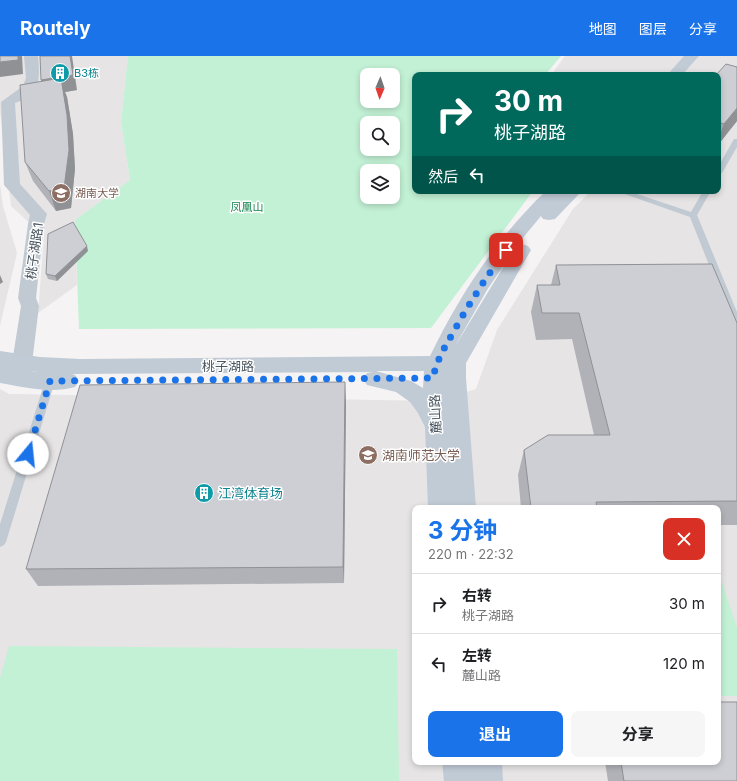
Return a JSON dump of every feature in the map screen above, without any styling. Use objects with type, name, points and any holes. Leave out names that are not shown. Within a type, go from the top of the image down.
[{"type":"main road","points":[[677,72],[692,56]]},
{"type":"main road","points":[[693,72],[705,56]]},
{"type":"main road","points":[[369,372],[430,350],[443,340],[456,326],[478,288],[520,230],[544,201],[552,194]]},
{"type":"main road","points":[[445,371],[534,231],[571,194]]},
{"type":"main road","points":[[445,371],[456,326]]},
{"type":"main road","name":"桃子湖路","points":[[0,359],[22,363],[80,367],[369,372]]},
{"type":"main road","name":"桃子湖路","points":[[0,375],[26,380],[50,381],[445,371]]},
{"type":"main road","name":"麓山路","points":[[440,505],[435,427],[445,371]]},
{"type":"main road","name":"麓山路","points":[[445,371],[464,505]]},
{"type":"main road","points":[[369,372],[404,386],[415,393],[425,404],[435,427]]},
{"type":"main road","points":[[457,765],[459,781]]},
{"type":"main road","points":[[487,765],[488,781]]},
{"type":"street","points":[[4,102],[23,95],[30,89],[33,82],[31,56]]},
{"type":"street","name":"桃子湖路1","points":[[4,102],[12,185],[39,214],[36,224],[28,298],[30,306],[22,363]]},
{"type":"lane","points":[[721,168],[737,141]]},
{"type":"lane","points":[[629,194],[693,216],[737,323]]},
{"type":"lane","points":[[693,216],[705,194]]},
{"type":"lane","points":[[0,542],[50,381]]},
{"type":"shaded area","name":"湖南大学","points":[[0,56],[128,56],[121,122],[130,180],[75,220],[77,285],[38,313],[44,236],[11,206],[0,112]]},
{"type":"shaded area","name":"湖南师范大学","points":[[565,56],[737,56],[737,781],[0,781],[0,389],[9,394],[437,401],[476,389],[497,330],[573,209],[588,194],[721,194],[721,72],[553,72]]},
{"type":"shaded area","points":[[0,184],[3,206],[17,253],[0,326]]},
{"type":"green space","name":"凤凰山","points":[[128,56],[561,56],[548,72],[412,72],[412,194],[531,194],[431,328],[79,329],[75,220],[130,180],[121,122]]},
{"type":"green space","points":[[721,579],[737,628],[737,696],[721,696]]},
{"type":"green space","points":[[9,646],[397,649],[399,781],[0,781],[0,678]]},
{"type":"building","points":[[0,56],[18,56],[18,60],[0,62]]},
{"type":"building","points":[[40,56],[70,56],[73,75],[41,80]]},
{"type":"building","points":[[726,64],[737,67],[737,108],[724,124],[721,123],[721,72],[719,72]]},
{"type":"building","points":[[61,78],[67,115],[69,150],[64,188],[49,191],[25,162],[20,85]]},
{"type":"building","points":[[73,222],[87,246],[55,276],[46,274],[48,234]]},
{"type":"building","points":[[712,264],[737,323],[737,501],[596,502],[596,505],[531,505],[524,450],[548,435],[610,435],[579,313],[542,313],[537,285],[560,285],[556,265]]},
{"type":"building","name":"江湾体育场","points":[[345,382],[343,567],[26,569],[80,385]]},
{"type":"building","points":[[721,702],[737,702],[737,781],[624,781],[621,765],[721,765]]},
{"type":"place","name":"B3栋","points":[[60,73]]},
{"type":"place","name":"湖南大学","points":[[61,193]]},
{"type":"place","name":"湖南师范大学","points":[[368,455]]},
{"type":"place","name":"江湾体育场","points":[[204,493]]},
{"type":"route","points":[[28,454],[50,381],[433,378],[436,363],[441,351],[478,288],[506,250]]}]
